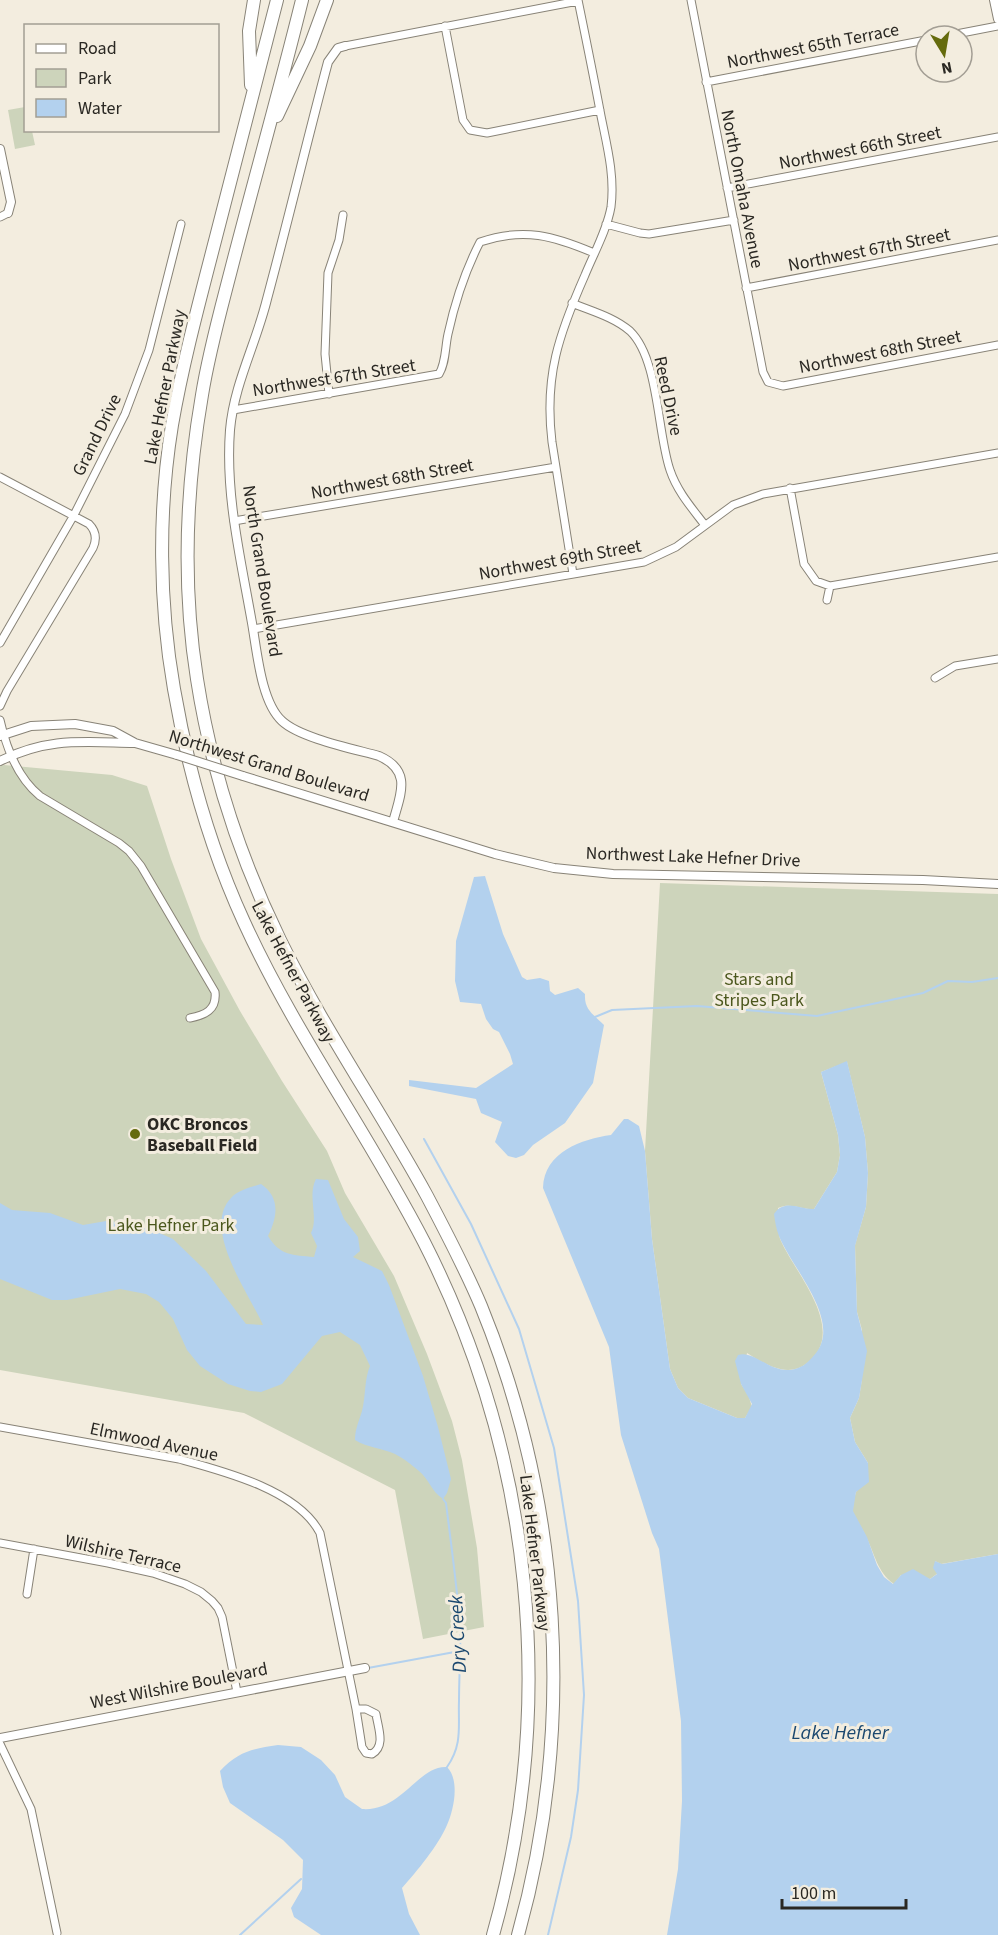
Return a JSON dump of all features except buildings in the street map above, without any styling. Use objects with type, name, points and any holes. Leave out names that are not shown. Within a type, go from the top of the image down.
[{"type":"highway","points":[[251,101],[249,30],[254,0]]},
{"type":"highway","name":"Lake Hefner Parkway","points":[[277,0],[193,328],[172,428],[166,472],[163,540],[165,616],[169,654],[180,722],[200,807],[222,872],[278,989],[387,1176],[441,1278],[474,1358],[503,1453],[522,1558],[529,1680],[520,1812],[502,1903],[493,1935]]},
{"type":"highway","name":"Lake Hefner Parkway","points":[[302,0],[214,334],[202,394],[192,469],[188,546],[190,616],[197,679],[208,737],[230,818],[263,904],[302,981],[452,1244],[488,1325],[508,1381],[526,1445],[548,1565],[554,1693],[549,1777],[537,1854],[518,1935]]},
{"type":"highway","points":[[262,147],[310,46],[327,0]]},
{"type":"street","points":[[345,46],[578,0],[612,174],[612,191],[606,224],[572,303],[556,348],[550,388],[549,420],[573,574]]},
{"type":"street","name":"North Omaha Avenue","points":[[691,0],[762,372],[768,382]]},
{"type":"street","points":[[994,0],[998,19]]},
{"type":"street","points":[[445,26],[463,120],[470,130],[487,133],[600,110]]},
{"type":"street","points":[[974,31],[998,26]]},
{"type":"street","name":"Northwest 65th Terrace","points":[[706,82],[914,42]]},
{"type":"street","name":"North Grand Boulevard","points":[[345,46],[338,48],[328,62],[267,301],[240,378],[233,410],[230,451],[234,521],[267,699],[279,719],[297,731],[379,756],[396,767],[402,786],[393,822]]},
{"type":"street","name":"Northwest 66th Street","points":[[727,188],[998,137]]},
{"type":"street","points":[[0,149],[11,202],[4,215]]},
{"type":"street","points":[[328,394],[325,354],[328,273],[339,240],[343,215]]},
{"type":"street","points":[[606,224],[649,234],[734,220]]},
{"type":"street","name":"Grand Drive","points":[[0,643],[74,515],[125,414],[139,380],[181,224]]},
{"type":"street","name":"Northwest 67th Street","points":[[233,410],[439,374],[455,302],[480,242],[494,237],[524,233],[536,234],[566,241],[594,253]]},
{"type":"street","name":"Northwest 67th Street","points":[[746,288],[998,240]]},
{"type":"street","name":"Reed Drive","points":[[572,303],[623,326],[640,345],[649,368],[672,477],[687,503],[704,524]]},
{"type":"street","name":"Northwest 68th Street","points":[[768,382],[783,386],[998,345]]},
{"type":"street","name":"Northwest 69th Street","points":[[253,629],[623,566],[653,558],[682,542],[704,524],[739,502],[763,494],[998,453]]},
{"type":"street","name":"Northwest 68th Street","points":[[234,521],[556,467]]},
{"type":"street","points":[[0,477],[74,515],[92,528],[95,543],[0,706]]},
{"type":"street","points":[[790,488],[804,564],[816,581],[830,586],[998,557]]},
{"type":"street","points":[[827,600],[830,586]]},
{"type":"street","points":[[935,678],[955,666],[998,659]]},
{"type":"street","points":[[0,720],[2,735],[29,788],[118,843],[135,858],[215,992],[212,1009],[204,1015],[190,1018]]},
{"type":"street","name":"Northwest Grand Boulevard","points":[[2,735],[32,726],[75,724],[113,731],[140,744],[393,822]]},
{"type":"street","name":"Northwest Grand Boulevard","points":[[0,761],[38,746],[67,741],[140,744]]},
{"type":"street","name":"Northwest Lake Hefner Drive","points":[[393,822],[513,859],[569,870],[613,874],[923,880],[998,884]]},
{"type":"street","name":"Elmwood Avenue","points":[[0,1427],[202,1465],[276,1494],[303,1510],[320,1533],[362,1746],[366,1753],[372,1754],[381,1744],[376,1714],[366,1709],[356,1709]]},
{"type":"street","name":"Wilshire Terrace","points":[[0,1543],[153,1573],[201,1592],[218,1608],[222,1617],[237,1692]]},
{"type":"street","points":[[27,1594],[34,1549]]},
{"type":"street","name":"West Wilshire Boulevard","points":[[0,1738],[365,1668]]},
{"type":"street","points":[[0,1744],[31,1809],[57,1933]]},
{"type":"green space","points":[[24,107],[24,132],[32,132],[35,145],[15,149],[8,110]]},
{"type":"green space","name":"Lake Hefner Park","points":[[0,766],[112,775],[147,786],[201,939],[240,1011],[327,1151],[345,1193],[394,1276],[427,1354],[452,1421],[462,1460],[477,1548],[484,1627],[423,1639],[395,1490],[244,1413],[0,1370]]},
{"type":"green space","name":"Stars and Stripes Park","points":[[660,883],[998,894],[998,1554],[941,1564],[935,1561],[938,1573],[930,1579],[901,1575],[894,1584],[880,1568],[853,1512],[856,1494],[868,1463],[855,1442],[850,1418],[859,1398],[862,1379],[862,1330],[857,1312],[855,1245],[866,1207],[868,1173],[865,1137],[847,1062],[821,1072],[838,1135],[840,1155],[837,1172],[814,1209],[792,1206],[778,1208],[778,1229],[781,1241],[807,1286],[821,1319],[823,1336],[818,1351],[806,1364],[791,1370],[768,1365],[747,1353],[741,1384],[748,1394],[752,1407],[745,1418],[737,1418],[688,1398],[678,1388],[670,1369],[652,1239],[645,1151]]},
{"type":"water","points":[[485,876],[503,934],[522,977],[527,980],[540,978],[549,981],[550,991],[555,995],[578,988],[585,994],[586,1004],[590,1011],[604,1025],[593,1083],[565,1123],[533,1145],[524,1155],[516,1158],[508,1156],[495,1142],[502,1122],[481,1113],[476,1099],[409,1086],[409,1080],[476,1088],[513,1064],[499,1032],[493,1029],[486,1019],[481,1004],[460,1002],[455,981],[456,941],[474,877]]},
{"type":"water","name":"Lake Hefner","points":[[847,1061],[865,1137],[868,1173],[866,1207],[855,1246],[857,1312],[867,1351],[859,1398],[850,1418],[855,1442],[868,1463],[869,1482],[856,1492],[853,1511],[867,1537],[877,1565],[884,1577],[893,1584],[901,1575],[913,1569],[930,1579],[937,1574],[933,1568],[935,1561],[942,1564],[998,1554],[998,1935],[667,1935],[678,1869],[682,1801],[681,1721],[659,1549],[621,1435],[609,1347],[543,1188],[545,1176],[557,1156],[577,1144],[611,1135],[624,1119],[639,1126],[645,1151],[652,1239],[670,1369],[678,1388],[688,1398],[737,1418],[745,1418],[752,1404],[741,1384],[735,1361],[738,1355],[751,1356],[773,1367],[789,1370],[808,1362],[816,1353],[822,1340],[823,1325],[819,1310],[785,1249],[776,1228],[774,1214],[778,1209],[788,1206],[814,1209],[837,1172],[840,1155],[838,1135],[821,1072]]},
{"type":"water","points":[[316,1179],[328,1180],[344,1219],[358,1237],[360,1251],[353,1257],[382,1271],[389,1285],[423,1376],[438,1427],[451,1479],[443,1499],[422,1474],[404,1460],[395,1454],[355,1440],[370,1366],[360,1345],[340,1332],[322,1336],[282,1384],[261,1392],[250,1391],[228,1384],[200,1366],[187,1350],[173,1319],[159,1302],[146,1294],[120,1289],[67,1300],[52,1300],[0,1279],[0,1203],[12,1210],[50,1213],[83,1225],[112,1220],[120,1227],[148,1228],[173,1239],[206,1271],[246,1324],[263,1325],[231,1262],[222,1227],[223,1211],[234,1195],[261,1184],[272,1195],[274,1201],[274,1221],[268,1236],[273,1243],[282,1251],[314,1257],[317,1246],[311,1233]]},
{"type":"water","points":[[278,1745],[301,1747],[321,1760],[335,1775],[345,1797],[362,1809],[376,1808],[388,1803],[399,1797],[427,1773],[437,1768],[447,1767],[455,1787],[450,1819],[433,1850],[402,1888],[409,1914],[420,1935],[321,1935],[294,1917],[291,1908],[302,1889],[303,1860],[283,1840],[230,1803],[223,1787],[220,1771],[233,1759],[246,1752]]},
{"type":"waterway","points":[[595,1017],[612,1010],[697,1006],[817,1016],[923,993],[948,981],[972,982],[998,978]]},
{"type":"waterway","points":[[424,1139],[471,1224],[519,1329],[554,1448],[578,1601],[584,1695],[578,1790],[571,1837],[548,1935]]},
{"type":"waterway","name":"Dry Creek","points":[[443,1499],[446,1503],[452,1549],[460,1636],[459,1735],[458,1743],[447,1767]]},
{"type":"waterway","points":[[368,1668],[460,1651]]},
{"type":"waterway","points":[[240,1935],[301,1879]]},
{"type":"place","name":"OKC Broncos Baseball Field","points":[[135,1134]]}]
